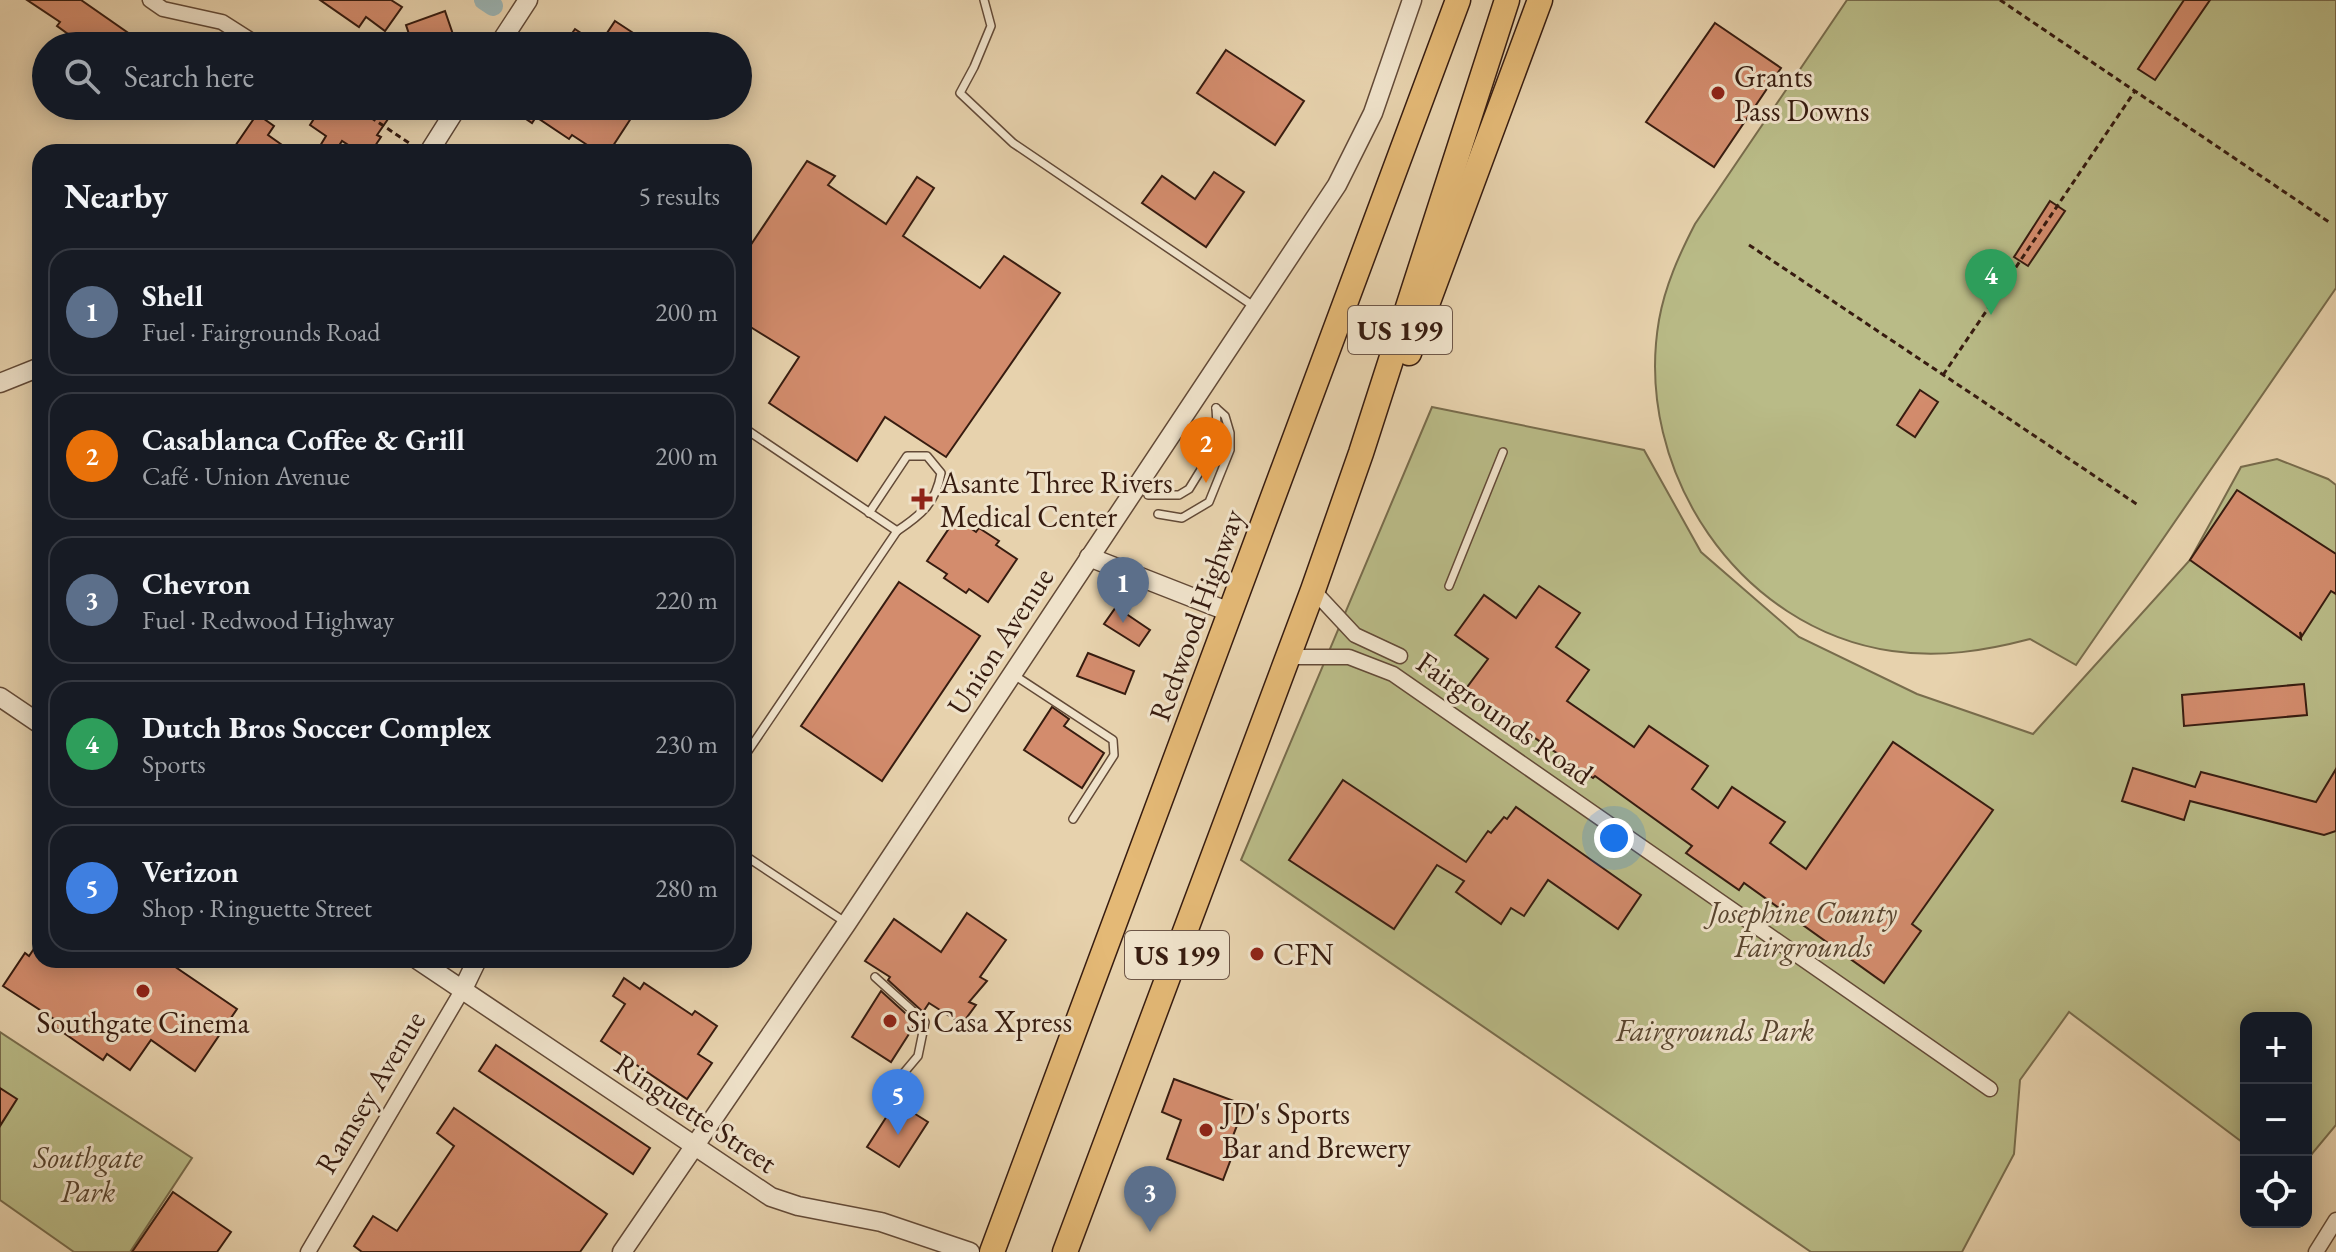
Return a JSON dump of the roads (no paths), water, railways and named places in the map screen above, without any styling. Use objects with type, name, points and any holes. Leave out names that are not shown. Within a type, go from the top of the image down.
[{"type":"highway","name":"Redwood Highway","points":[[992,1252],[1458,0]]},
{"type":"highway","name":"US 199","points":[[1065,1252],[1313,590],[1361,453],[1507,0]]},
{"type":"highway","points":[[1361,453],[1403,369],[1540,0]]},
{"type":"street","points":[[150,0],[163,9],[222,22],[238,32]]},
{"type":"street","points":[[507,32],[528,0]]},
{"type":"street","name":"Union Avenue","points":[[622,1252],[847,923],[1337,185],[1373,113],[1412,0]]},
{"type":"street","points":[[434,144],[449,120]]},
{"type":"street","points":[[0,383],[32,370]]},
{"type":"street","points":[[1089,557],[1232,613]]},
{"type":"street","points":[[1313,590],[1355,635],[1400,656]]},
{"type":"street","name":"Fairgrounds Road","points":[[1288,657],[1349,657],[1393,674],[1990,1089]]},
{"type":"street","points":[[0,697],[32,719]]},
{"type":"street","name":"Ringuette Street","points":[[430,968],[771,1197],[798,1206],[881,1222],[970,1252]]},
{"type":"street","name":"Ramsey Avenue","points":[[308,1252],[473,968]]},
{"type":"street","points":[[2316,1252],[2336,1220]]},
{"type":"lane","points":[[984,0],[991,26],[960,93],[1013,143],[1257,308]]},
{"type":"lane","points":[[1148,495],[1179,495],[1189,489],[1218,442],[1216,408],[1225,416],[1230,433],[1230,450],[1209,502],[1182,518],[1158,514]]},
{"type":"lane","points":[[752,433],[897,531]]},
{"type":"lane","points":[[1449,586],[1503,452]]},
{"type":"lane","points":[[752,745],[897,531],[918,517],[938,492],[941,473],[927,456],[907,456],[869,513]]},
{"type":"lane","points":[[1012,673],[1113,740],[1114,755],[1073,819]]},
{"type":"lane","points":[[752,860],[847,923]]},
{"type":"lane","points":[[875,977],[925,1022],[918,1056],[902,1075]]},
{"type":"waterway","points":[[484,0],[493,6]]},
{"type":"place","name":"Grants Pass Downs","points":[[1718,93]]},
{"type":"place","name":"Dutch Bros Soccer Complex","points":[[1991,315]]},
{"type":"place","name":"Casablanca Coffee & Grill","points":[[1206,483]]},
{"type":"place","name":"Asante Three Rivers Medical Center","points":[[922,499]]},
{"type":"place","name":"Shell","points":[[1123,623]]},
{"type":"place","name":"CFN","points":[[1257,954]]},
{"type":"place","name":"Southgate Cinema","points":[[143,991]]},
{"type":"place","name":"Si Casa Xpress","points":[[890,1021]]},
{"type":"place","name":"JD's Sports Bar and Brewery","points":[[1206,1130]]},
{"type":"place","name":"Verizon","points":[[898,1135]]},
{"type":"place","name":"Chevron","points":[[1150,1232]]},
{"type":"park label","name":"Josephine County Fairgrounds","points":[[1803,929]]},
{"type":"park label","name":"Fairgrounds Park","points":[[1715,1030]]},
{"type":"park label","name":"Southgate Park","points":[[88,1174]]}]
